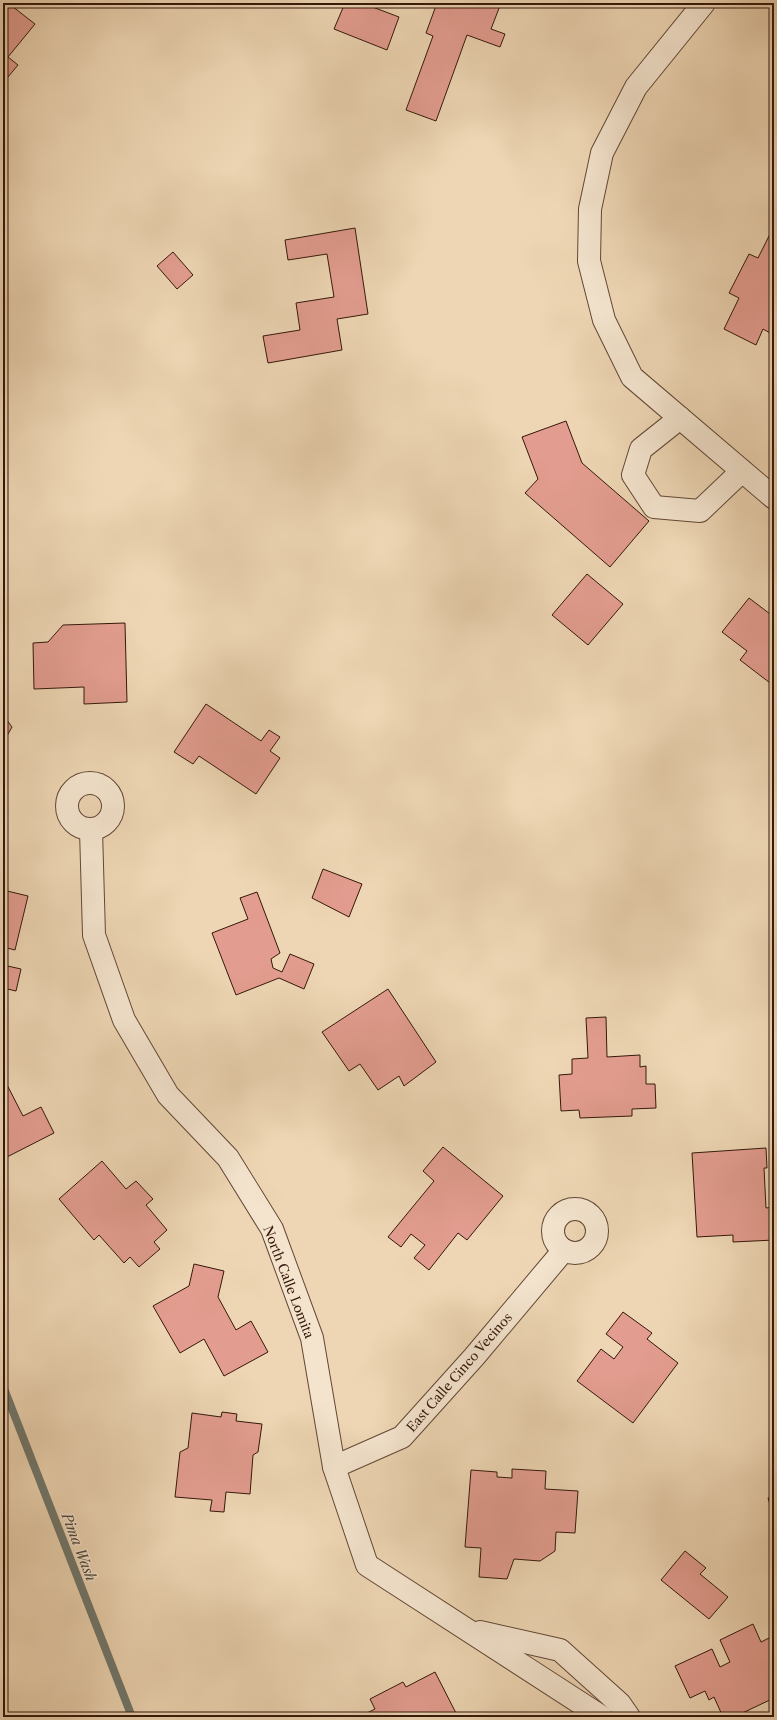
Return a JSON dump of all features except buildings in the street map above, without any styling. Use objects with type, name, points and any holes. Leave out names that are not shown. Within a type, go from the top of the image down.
[{"type":"street","points":[[704,3],[636,87],[602,153],[590,209],[588,261],[604,320],[632,377],[774,498]]},
{"type":"street","points":[[680,418],[641,449],[633,475],[654,507],[700,511],[742,471]]},
{"type":"street","name":"North Calle Lomita","points":[[91,830],[94,935],[124,1020],[168,1095],[228,1158],[272,1229],[312,1338],[334,1468],[367,1565],[602,1717]]},
{"type":"street","name":"East Calle Cinco Vecinos","points":[[334,1468],[402,1437],[474,1357],[564,1250]]},
{"type":"street","name":"North Calle Lomita","points":[[466,1629],[560,1650],[620,1704],[629,1717]]},
{"type":"waterway","name":"Pima Wash","points":[[3,1386],[132,1717]]}]
